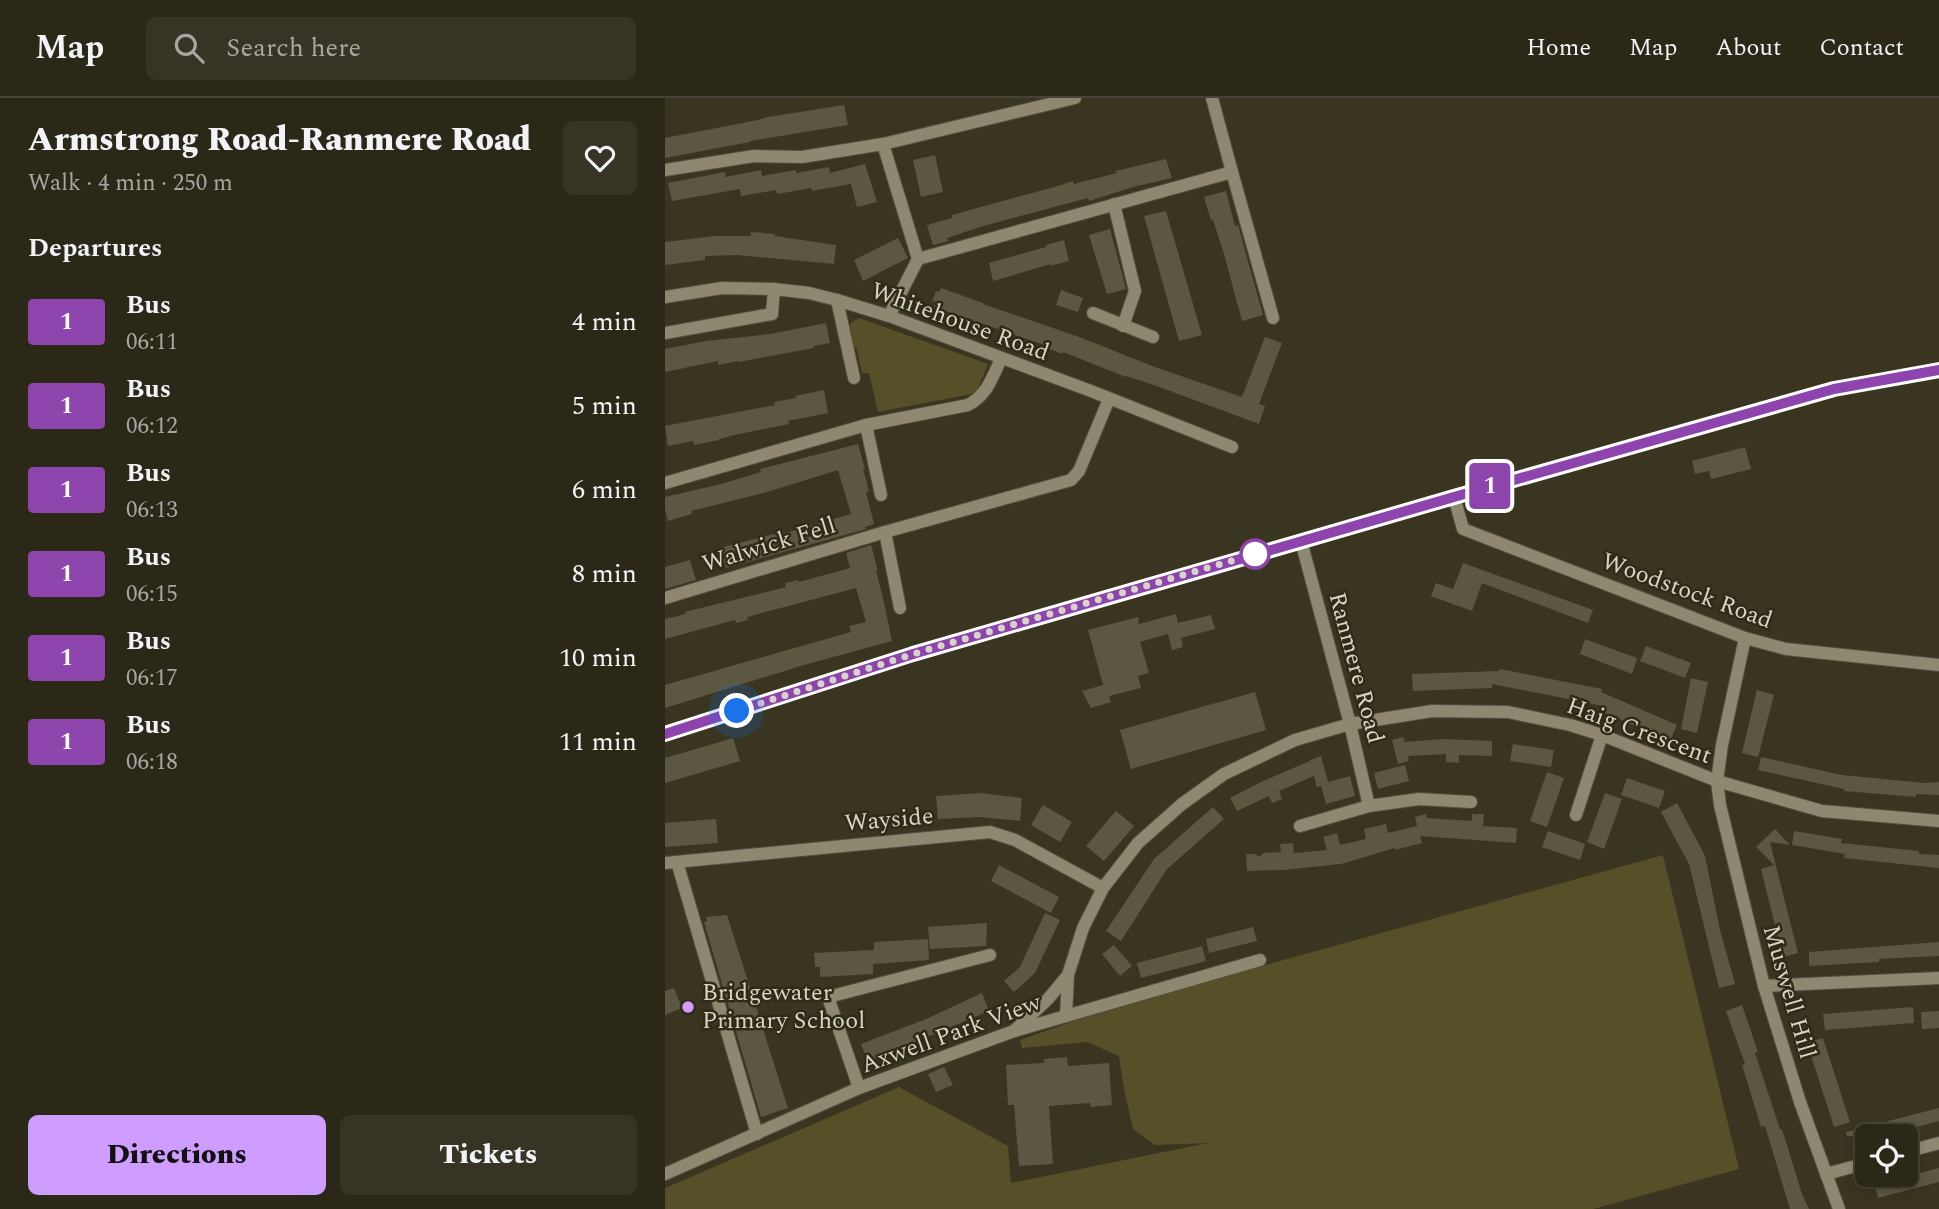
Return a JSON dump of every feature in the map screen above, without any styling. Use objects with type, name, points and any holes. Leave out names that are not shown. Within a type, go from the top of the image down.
[{"type":"street","points":[[665,170],[754,156],[801,157],[883,144],[1075,98]]},
{"type":"street","points":[[1212,98],[1273,318]]},
{"type":"street","points":[[883,144],[918,259],[889,316]]},
{"type":"street","points":[[918,259],[1232,172]]},
{"type":"street","points":[[1114,204],[1135,291],[1123,326]]},
{"type":"street","name":"Whitehouse Road","points":[[665,297],[722,288],[774,289],[837,300],[889,316],[1231,447]]},
{"type":"street","points":[[665,333],[772,314],[774,289]]},
{"type":"street","points":[[837,300],[854,377]]},
{"type":"street","points":[[1093,313],[1153,337]]},
{"type":"street","points":[[665,483],[866,425],[968,405],[985,392],[1001,359]]},
{"type":"street","points":[[665,734],[913,654],[1454,497],[1834,389],[1939,370]]},
{"type":"street","name":"Walwick Fell","points":[[665,598],[888,531],[1071,480],[1079,471],[1109,399]]},
{"type":"street","points":[[866,425],[881,495]]},
{"type":"street","name":"Woodstock Road","points":[[1454,497],[1463,529],[1745,638],[1786,649],[1939,665]]},
{"type":"street","points":[[888,531],[900,608]]},
{"type":"street","name":"Ranmere Road","points":[[1301,541],[1369,806]]},
{"type":"street","name":"Muswell Hill","points":[[1745,638],[1717,781],[1720,805],[1764,986],[1800,1102],[1839,1209]]},
{"type":"street","name":"Haig Crescent","points":[[1014,1031],[1048,999],[1068,975],[1083,929],[1103,888],[1138,843],[1182,804],[1224,774],[1295,740],[1350,724],[1432,711],[1508,712],[1570,725],[1602,735],[1717,781],[1822,811],[1939,821]]},
{"type":"street","points":[[1576,815],[1602,735]]},
{"type":"street","points":[[1300,826],[1369,806],[1419,799],[1471,802]]},
{"type":"street","name":"Wayside","points":[[671,862],[990,832],[1015,840],[1103,888]]},
{"type":"street","points":[[671,862],[757,1134]]},
{"type":"street","points":[[859,1088],[828,997],[991,954]]},
{"type":"street","name":"Axwell Park View","points":[[665,1174],[859,1088],[1014,1031],[1260,960]]},
{"type":"street","points":[[1066,1016],[1068,975]]},
{"type":"street","points":[[1764,986],[1939,978]]},
{"type":"street","points":[[1918,1149],[1939,1143]]},
{"type":"street","points":[[1826,1174],[1855,1166]]},
{"type":"shaded area","points":[[859,318],[988,364],[977,390],[972,394],[878,412],[869,373],[862,373],[857,349],[851,345],[847,329]]},
{"type":"shaded area","points":[[1663,855],[1739,1169],[1593,1209],[665,1209],[665,1188],[899,1087],[1008,1146],[1011,1183],[1208,1143],[1155,1145],[1133,1129],[1119,1056],[1087,1042],[1022,1048],[1020,1040],[1071,1022],[1269,964]]},
{"type":"building","points":[[844,105],[848,125],[665,158],[665,138]]},
{"type":"building","points":[[935,155],[943,192],[921,197],[913,160]]},
{"type":"building","points":[[1166,159],[1172,178],[980,227],[933,245],[927,225],[952,218],[952,215],[1073,181],[1074,184]]},
{"type":"building","points":[[865,164],[877,202],[857,207],[851,184],[812,191],[811,188],[777,194],[776,190],[741,196],[740,189],[672,201],[668,183],[725,172],[725,177],[761,170],[762,176],[829,167],[830,173]]},
{"type":"building","points":[[1226,191],[1263,315],[1242,321],[1224,254],[1204,197]]},
{"type":"building","points":[[1166,211],[1202,335],[1179,341],[1144,216]]},
{"type":"building","points":[[1110,229],[1126,289],[1107,294],[1089,235]]},
{"type":"building","points":[[751,232],[836,245],[834,264],[737,255],[705,256],[705,260],[665,265],[665,242],[715,236],[751,236]]},
{"type":"building","points":[[898,238],[908,258],[863,281],[854,260]]},
{"type":"building","points":[[1064,240],[1069,261],[993,281],[989,263]]},
{"type":"building","points":[[941,288],[1242,397],[1265,337],[1282,343],[1259,404],[1265,406],[1259,424],[934,307],[935,302],[932,301],[936,291],[939,292]]},
{"type":"building","points":[[1061,290],[1083,298],[1078,312],[1056,305]]},
{"type":"building","points":[[826,323],[830,343],[814,348],[718,365],[718,361],[665,372],[665,349]]},
{"type":"building","points":[[824,390],[828,413],[719,440],[668,446],[665,426],[775,405],[774,402]]},
{"type":"building","points":[[858,444],[874,524],[865,527],[866,529],[726,568],[720,548],[778,533],[779,535],[851,514],[838,470],[767,492],[691,511],[692,514],[668,521],[665,497],[721,484],[761,472],[760,469]]},
{"type":"building","points":[[1745,447],[1751,469],[1711,479],[1709,471],[1695,474],[1692,461]]},
{"type":"building","points":[[871,545],[892,641],[665,708],[665,685],[851,632],[849,626],[866,622],[856,588],[747,617],[748,620],[736,623],[735,620],[665,639],[665,619],[786,587],[785,583],[799,582],[850,568],[846,553]]},
{"type":"building","points":[[690,560],[696,580],[665,589],[665,567]]},
{"type":"building","points":[[1463,563],[1593,610],[1588,623],[1482,583],[1472,611],[1431,596],[1436,583],[1453,589]]},
{"type":"building","points":[[1176,614],[1178,623],[1211,615],[1215,629],[1181,638],[1183,647],[1172,650],[1168,634],[1140,642],[1149,673],[1138,676],[1141,688],[1109,696],[1111,702],[1091,708],[1082,691],[1103,685],[1088,630],[1138,617],[1139,624]]},
{"type":"building","points":[[1585,639],[1637,658],[1632,674],[1580,654]]},
{"type":"building","points":[[1646,646],[1691,663],[1685,678],[1640,661]]},
{"type":"building","points":[[1500,669],[1602,689],[1601,692],[1677,725],[1670,741],[1601,711],[1603,706],[1492,684],[1492,688],[1413,691],[1412,674]]},
{"type":"building","points":[[1691,678],[1708,682],[1697,733],[1681,729]]},
{"type":"building","points":[[1757,690],[1774,695],[1758,757],[1742,753]]},
{"type":"building","points":[[1255,692],[1266,730],[1131,769],[1120,730]]},
{"type":"building","points":[[1403,737],[1405,742],[1443,739],[1492,741],[1492,756],[1459,755],[1459,763],[1446,762],[1446,754],[1408,756],[1409,761],[1398,764],[1392,740]]},
{"type":"building","points":[[733,738],[740,761],[665,783],[665,758]]},
{"type":"building","points":[[1513,744],[1554,750],[1551,767],[1510,761]]},
{"type":"building","points":[[1321,756],[1328,782],[1350,776],[1355,796],[1326,804],[1321,786],[1317,787],[1314,776],[1279,791],[1282,799],[1272,803],[1269,796],[1237,811],[1230,798]]},
{"type":"building","points":[[1761,757],[1842,775],[1939,782],[1939,795],[1916,794],[1916,797],[1844,791],[1758,770]]},
{"type":"building","points":[[1405,765],[1409,781],[1378,789],[1374,773]]},
{"type":"building","points":[[1547,772],[1564,778],[1547,827],[1530,821]]},
{"type":"building","points":[[1627,778],[1665,791],[1659,808],[1621,795]]},
{"type":"building","points":[[980,793],[1022,798],[1020,821],[979,817],[938,819],[936,796]]},
{"type":"building","points":[[1605,793],[1622,799],[1604,849],[1587,842]]},
{"type":"building","points":[[1677,803],[1705,856],[1720,930],[1735,984],[1719,988],[1689,864],[1661,812]]},
{"type":"building","points":[[1043,805],[1072,822],[1060,842],[1031,825]]},
{"type":"building","points":[[1213,807],[1224,819],[1167,869],[1121,941],[1106,931],[1154,859]]},
{"type":"building","points":[[1116,811],[1134,826],[1104,861],[1086,846]]},
{"type":"building","points":[[1426,814],[1427,818],[1472,821],[1472,814],[1484,814],[1483,826],[1517,828],[1516,843],[1420,836],[1422,843],[1341,864],[1247,871],[1246,854],[1256,854],[1258,857],[1264,853],[1281,852],[1280,844],[1293,843],[1294,853],[1327,850],[1323,837],[1337,833],[1340,845],[1366,839],[1364,829],[1386,824],[1388,833],[1417,826],[1415,817]]},
{"type":"building","points":[[716,819],[718,843],[665,847],[665,823]]},
{"type":"building","points":[[1775,829],[1790,845],[1770,842],[1798,953],[1783,957],[1761,869],[1774,865],[1756,847]]},
{"type":"building","points":[[1548,831],[1585,844],[1580,860],[1542,847]]},
{"type":"building","points":[[1794,831],[1842,839],[1841,843],[1939,855],[1939,868],[1844,858],[1845,854],[1792,845]]},
{"type":"building","points":[[999,865],[1059,897],[1051,913],[991,881]]},
{"type":"building","points":[[1045,913],[1060,920],[1035,973],[1014,992],[1004,981],[1020,967]]},
{"type":"building","points":[[727,915],[788,1108],[761,1117],[704,922],[707,921],[706,917]]},
{"type":"building","points":[[987,923],[986,946],[930,949],[928,927]]},
{"type":"building","points":[[1253,927],[1257,941],[1209,953],[1206,939]]},
{"type":"building","points":[[928,939],[929,960],[873,964],[873,974],[820,977],[820,967],[815,967],[814,953],[874,950],[874,942]]},
{"type":"building","points":[[1939,942],[1939,956],[1809,966],[1809,952]]},
{"type":"building","points":[[1114,945],[1132,966],[1120,976],[1102,954]]},
{"type":"building","points":[[1202,946],[1206,961],[1141,978],[1137,963]]},
{"type":"building","points":[[674,988],[682,1008],[665,1015],[665,991]]},
{"type":"building","points":[[982,993],[989,1011],[868,1062],[861,1044],[926,1019]]},
{"type":"building","points":[[1742,1005],[1758,1052],[1755,1053],[1809,1209],[1790,1209],[1765,1126],[1761,1127],[1742,1065],[1745,1064],[1726,1011]]},
{"type":"building","points":[[1913,1007],[1914,1023],[1825,1030],[1823,1014]]},
{"type":"building","points":[[1939,1011],[1939,1028],[1922,1029],[1921,1012]]},
{"type":"building","points":[[1823,1038],[1850,1122],[1834,1127],[1807,1043]]},
{"type":"building","points":[[1067,1057],[1068,1066],[1109,1063],[1112,1105],[1091,1107],[1090,1103],[1049,1106],[1053,1164],[1019,1166],[1014,1105],[1008,1105],[1006,1065],[1044,1063],[1044,1059]]},
{"type":"building","points":[[944,1067],[953,1085],[936,1092],[928,1074]]},
{"type":"building","points":[[1939,1108],[1939,1121],[1918,1127],[1918,1124],[1877,1124]]},
{"type":"building","points":[[1855,1130],[1855,1144],[1853,1136],[1847,1136],[1846,1132]]},
{"type":"building","points":[[1939,1168],[1939,1182],[1878,1198],[1875,1187],[1918,1187],[1918,1174]]},
{"type":"bus line","name":"1","points":[[665,734],[913,654],[1454,497],[1834,389],[1939,370]]},
{"type":"place","name":"Bridgewater Primary School","points":[[688,1007]]},
{"type":"route","points":[[737,711],[913,654],[1255,554]]}]
